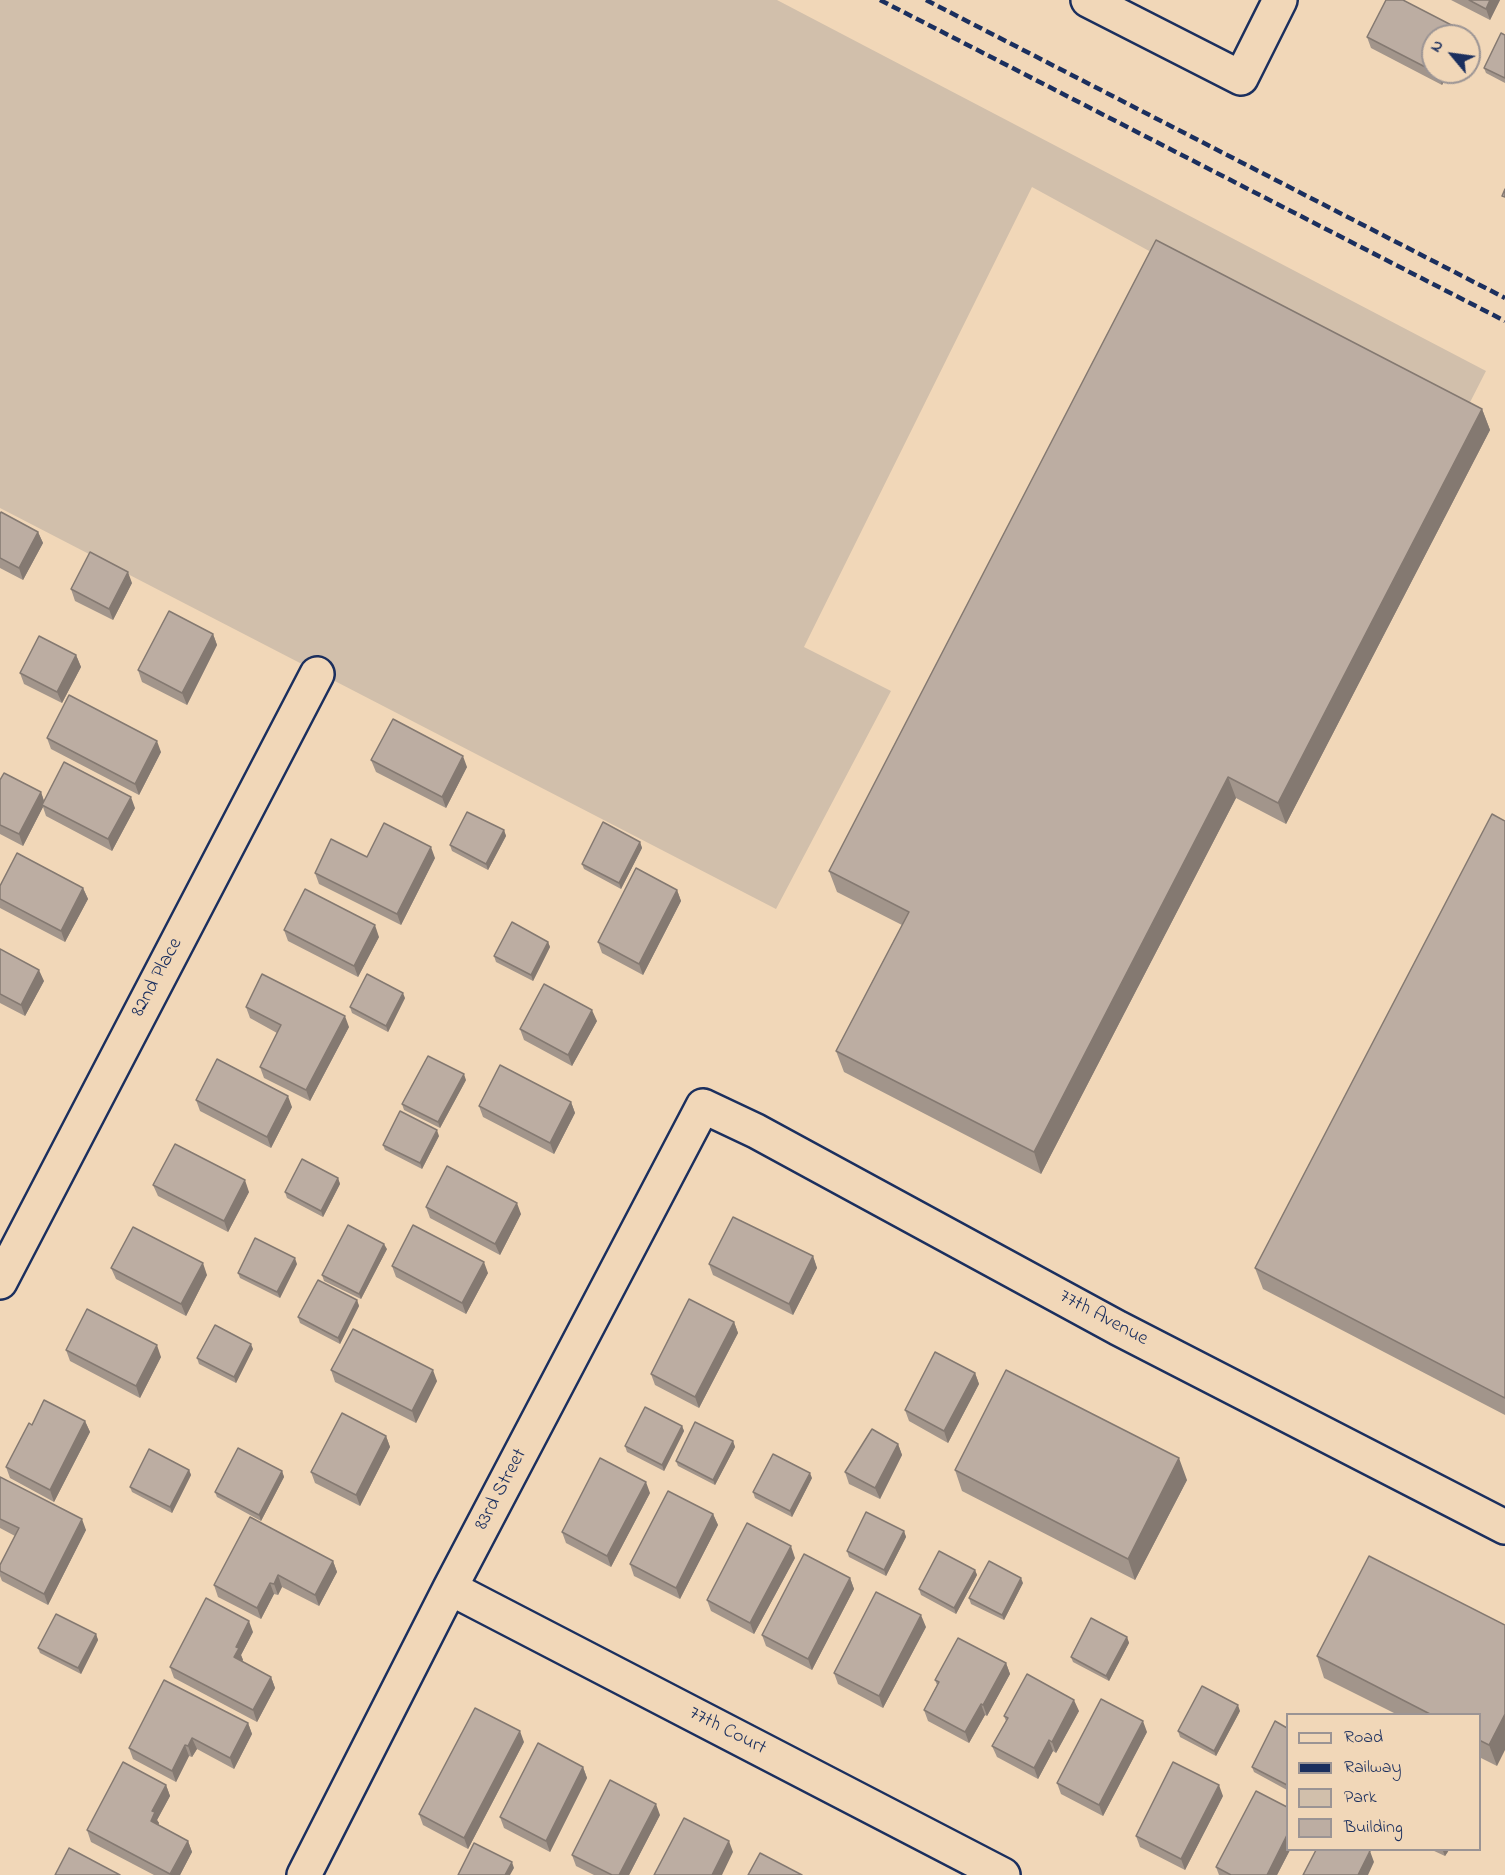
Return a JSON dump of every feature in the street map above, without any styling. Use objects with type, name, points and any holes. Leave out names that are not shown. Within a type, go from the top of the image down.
[{"type":"street","points":[[1088,0],[1241,78],[1280,0]]},
{"type":"street","name":"82nd Place","points":[[0,1281],[317,674]]},
{"type":"street","name":"77th Avenue","points":[[704,1106],[756,1131],[1118,1328],[1505,1527]]},
{"type":"street","name":"83rd Street","points":[[304,1875],[450,1588],[704,1106]]},
{"type":"street","name":"77th Court","points":[[450,1588],[1003,1875]]},
{"type":"green space","points":[[0,0],[777,0],[1486,371],[1464,414],[1173,264],[1032,187],[804,647],[891,691],[776,909],[0,508]]},
{"type":"building","points":[[1386,0],[1403,0],[1449,24],[1421,24],[1421,65],[1367,37]]},
{"type":"building","points":[[1469,0],[1490,0],[1486,9]]},
{"type":"building","points":[[1501,33],[1505,35],[1505,78],[1484,68]]},
{"type":"building","points":[[1156,240],[1482,409],[1278,803],[1228,777],[1034,1152],[836,1051],[909,912],[829,871]]},
{"type":"building","points":[[1,512],[38,532],[19,568],[0,558]]},
{"type":"building","points":[[90,552],[128,572],[109,609],[71,589]]},
{"type":"building","points":[[169,611],[213,634],[182,693],[138,670]]},
{"type":"building","points":[[39,636],[76,655],[57,692],[20,673]]},
{"type":"building","points":[[69,695],[157,741],[135,784],[47,738]]},
{"type":"building","points":[[393,719],[463,756],[442,797],[371,760]]},
{"type":"building","points":[[64,762],[131,797],[108,839],[42,805]]},
{"type":"building","points":[[4,773],[41,792],[19,834],[0,825],[0,780]]},
{"type":"building","points":[[467,812],[504,830],[486,864],[450,845]]},
{"type":"building","points":[[1492,814],[1505,821],[1505,1398],[1255,1268]]},
{"type":"building","points":[[603,822],[640,842],[619,883],[582,864]]},
{"type":"building","points":[[384,823],[431,847],[397,914],[315,873],[331,839],[367,857]]},
{"type":"building","points":[[17,853],[83,888],[61,931],[0,899],[0,886]]},
{"type":"building","points":[[636,868],[677,890],[639,964],[598,942]]},
{"type":"building","points":[[305,889],[375,925],[354,966],[284,930]]},
{"type":"building","points":[[512,922],[548,942],[531,975],[494,956]]},
{"type":"building","points":[[0,949],[39,970],[21,1005],[0,994]]},
{"type":"building","points":[[262,974],[345,1016],[306,1090],[260,1067],[281,1025],[246,1007]]},
{"type":"building","points":[[367,974],[403,993],[386,1026],[350,1007]]},
{"type":"building","points":[[544,984],[592,1010],[568,1055],[520,1029]]},
{"type":"building","points":[[428,1056],[464,1074],[438,1122],[402,1104]]},
{"type":"building","points":[[217,1059],[288,1096],[267,1137],[196,1100]]},
{"type":"building","points":[[500,1065],[571,1102],[550,1143],[479,1106]]},
{"type":"building","points":[[400,1111],[437,1130],[420,1163],[383,1145]]},
{"type":"building","points":[[175,1144],[245,1180],[224,1221],[153,1185]]},
{"type":"building","points":[[302,1159],[338,1178],[321,1211],[285,1192]]},
{"type":"building","points":[[447,1166],[517,1203],[495,1244],[426,1207]]},
{"type":"building","points":[[733,1217],[813,1256],[789,1304],[709,1264]]},
{"type":"building","points":[[348,1225],[384,1244],[359,1294],[322,1275]]},
{"type":"building","points":[[413,1225],[484,1262],[462,1303],[392,1266]]},
{"type":"building","points":[[133,1227],[203,1263],[181,1304],[111,1268]]},
{"type":"building","points":[[255,1238],[295,1258],[277,1292],[238,1273]]},
{"type":"building","points":[[318,1280],[357,1300],[338,1338],[298,1317]]},
{"type":"building","points":[[689,1299],[734,1322],[695,1397],[651,1374]]},
{"type":"building","points":[[87,1309],[157,1345],[136,1386],[66,1350]]},
{"type":"building","points":[[215,1325],[251,1344],[234,1377],[197,1358]]},
{"type":"building","points":[[353,1329],[433,1370],[412,1411],[331,1370]]},
{"type":"building","points":[[935,1352],[975,1373],[944,1431],[905,1410]]},
{"type":"building","points":[[1006,1370],[1179,1458],[1128,1559],[955,1470]]},
{"type":"building","points":[[44,1400],[85,1421],[50,1490],[6,1467],[29,1423],[32,1425]]},
{"type":"building","points":[[645,1407],[682,1426],[662,1465],[625,1446]]},
{"type":"building","points":[[342,1413],[386,1436],[356,1495],[311,1472]]},
{"type":"building","points":[[695,1422],[733,1441],[713,1480],[676,1461]]},
{"type":"building","points":[[872,1429],[898,1444],[875,1488],[845,1472]]},
{"type":"building","points":[[238,1448],[282,1471],[259,1515],[215,1492]]},
{"type":"building","points":[[149,1449],[189,1470],[170,1507],[130,1487]]},
{"type":"building","points":[[773,1454],[810,1473],[790,1511],[753,1492]]},
{"type":"building","points":[[600,1458],[646,1482],[607,1556],[562,1532]]},
{"type":"building","points":[[0,1477],[82,1519],[44,1594],[0,1571],[0,1565],[19,1528],[0,1519]]},
{"type":"building","points":[[668,1491],[713,1514],[676,1588],[630,1564]]},
{"type":"building","points":[[866,1512],[904,1531],[884,1570],[847,1551]]},
{"type":"building","points":[[250,1517],[333,1561],[315,1595],[278,1575],[274,1584],[270,1583],[257,1608],[214,1585]]},
{"type":"building","points":[[747,1523],[791,1546],[750,1623],[707,1600]]},
{"type":"building","points":[[939,1551],[975,1570],[954,1608],[919,1589]]},
{"type":"building","points":[[804,1554],[850,1578],[808,1659],[762,1635]]},
{"type":"building","points":[[1369,1556],[1505,1625],[1505,1714],[1489,1745],[1481,1741],[1481,1713],[1428,1713],[1317,1656]]},
{"type":"building","points":[[989,1561],[1021,1578],[1002,1615],[969,1598]]},
{"type":"building","points":[[876,1592],[921,1615],[879,1696],[834,1673]]},
{"type":"building","points":[[206,1598],[249,1621],[236,1647],[239,1648],[234,1657],[271,1677],[253,1710],[170,1667]]},
{"type":"building","points":[[56,1614],[96,1634],[78,1668],[38,1648]]},
{"type":"building","points":[[1091,1618],[1127,1637],[1106,1676],[1071,1657]]},
{"type":"building","points":[[958,1638],[1006,1663],[965,1732],[924,1710],[939,1682],[935,1680]]},
{"type":"building","points":[[1027,1674],[1074,1700],[1052,1742],[1049,1740],[1034,1768],[992,1746],[1008,1718],[1004,1716]]},
{"type":"building","points":[[164,1680],[248,1723],[230,1758],[192,1738],[188,1746],[185,1745],[172,1771],[129,1748]]},
{"type":"building","points":[[1202,1686],[1238,1705],[1214,1751],[1178,1731]]},
{"type":"building","points":[[1101,1699],[1143,1721],[1099,1805],[1057,1783]]},
{"type":"building","points":[[475,1708],[520,1731],[464,1838],[419,1814]]},
{"type":"building","points":[[1275,1721],[1286,1727],[1286,1784],[1252,1767]]},
{"type":"building","points":[[538,1743],[583,1767],[546,1841],[500,1817]]},
{"type":"building","points":[[123,1762],[166,1785],[152,1811],[155,1812],[151,1821],[188,1841],[170,1874],[87,1830]]},
{"type":"building","points":[[1173,1762],[1219,1785],[1181,1859],[1136,1836]]},
{"type":"building","points":[[610,1780],[656,1804],[619,1875],[612,1875],[572,1855]]},
{"type":"building","points":[[1256,1791],[1286,1806],[1286,1837],[1267,1875],[1231,1875],[1216,1867]]},
{"type":"building","points":[[684,1818],[729,1841],[712,1875],[654,1875]]},
{"type":"building","points":[[474,1843],[512,1862],[505,1875],[458,1875]]},
{"type":"building","points":[[69,1848],[120,1875],[55,1875]]},
{"type":"building","points":[[1315,1851],[1370,1851],[1358,1875],[1303,1875]]},
{"type":"building","points":[[760,1853],[802,1875],[748,1875]]},
{"type":"railway","points":[[880,0],[1505,321]]},
{"type":"railway","points":[[926,0],[1505,298]]}]
